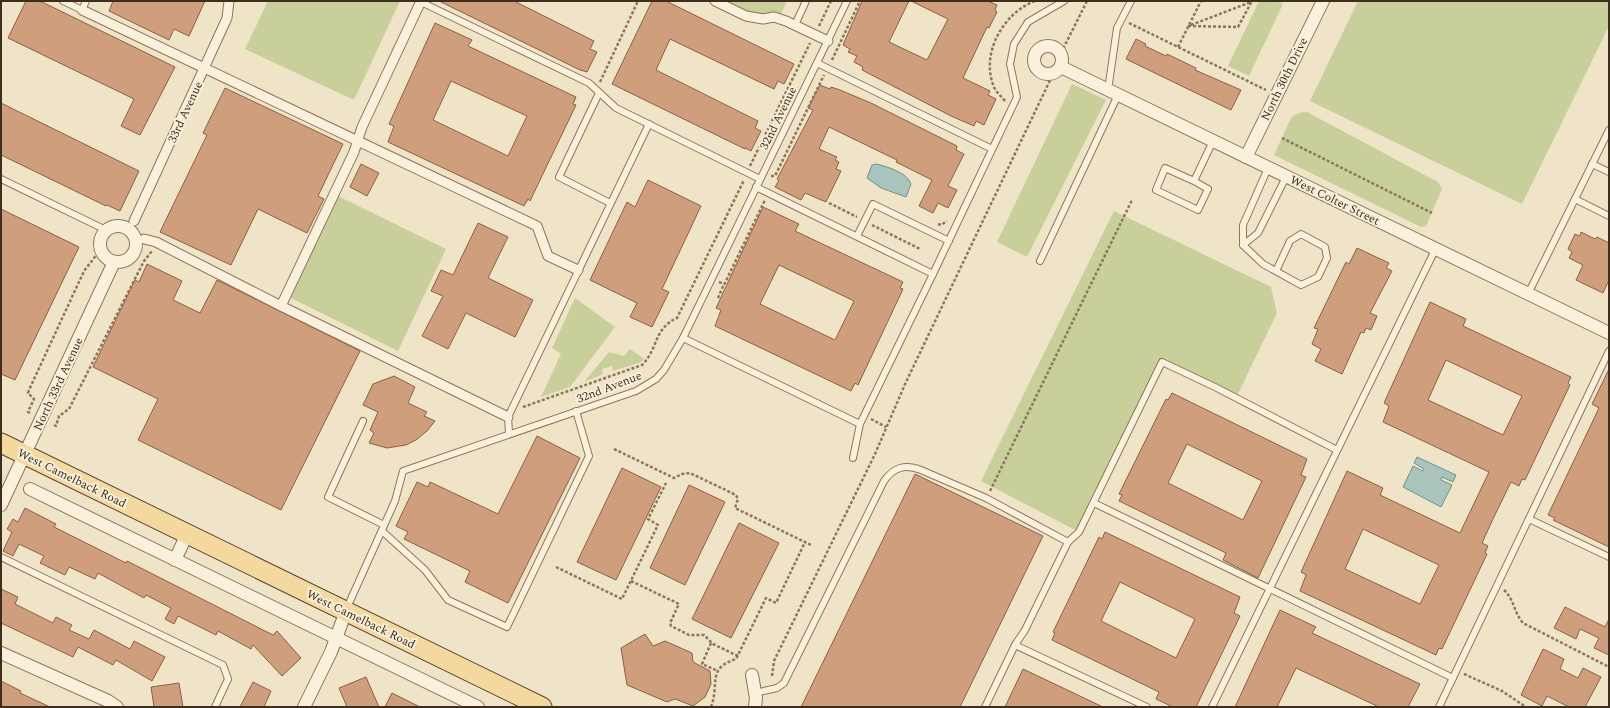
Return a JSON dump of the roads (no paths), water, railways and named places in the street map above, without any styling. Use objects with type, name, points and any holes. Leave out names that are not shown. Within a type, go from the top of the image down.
[{"type":"main road","name":"West Camelback Road","points":[[1,443],[537,706]]},
{"type":"street","name":"33rd Avenue","points":[[134,221],[227,18],[229,1]]},
{"type":"street","points":[[715,1],[746,16],[763,19],[774,17],[795,25],[828,41]]},
{"type":"street","name":"North 30th Drive","points":[[1246,157],[1323,1]]},
{"type":"street","points":[[280,306],[359,142],[362,127],[421,2]]},
{"type":"street","points":[[82,10],[536,226],[548,256],[578,270]]},
{"type":"street","name":"West Colter Street","points":[[1057,70],[1062,58],[1061,53],[1050,45],[1041,47],[1034,54],[1033,59],[1036,68],[1044,74],[1057,70],[1113,92],[1609,333]]},
{"type":"street","points":[[123,226],[133,232],[136,238],[136,249],[130,258],[120,262],[114,262],[104,256],[101,249],[100,240],[106,230],[111,227],[123,226]]},
{"type":"street","points":[[144,239],[156,242],[280,306],[509,414]]},
{"type":"street","name":"North 33rd Avenue","points":[[1,505],[114,262]]},
{"type":"street","points":[[30,489],[478,707]]},
{"type":"street","points":[[175,560],[187,534]]},
{"type":"street","points":[[304,707],[336,638],[346,611]]},
{"type":"street","points":[[1,653],[108,700],[117,707]]},
{"type":"street","points":[[752,675],[755,707]]},
{"type":"lane","points":[[63,1],[82,10],[86,1]]},
{"type":"lane","points":[[795,25],[806,1]]},
{"type":"lane","name":"32nd Avenue","points":[[346,611],[395,501],[402,471],[508,433],[636,391],[649,384],[664,370],[683,338],[847,1]]},
{"type":"lane","points":[[853,458],[860,424],[1017,97],[1010,64],[1014,44],[1028,22],[1064,1]]},
{"type":"lane","points":[[1040,261],[1113,92],[1117,28],[1131,1]]},
{"type":"lane","points":[[421,2],[589,83],[616,108],[760,179]]},
{"type":"lane","points":[[817,63],[992,149]]},
{"type":"lane","points":[[597,92],[559,177],[610,203]]},
{"type":"lane","points":[[508,433],[509,414],[649,124]]},
{"type":"lane","points":[[1528,294],[1609,130]]},
{"type":"lane","points":[[1194,181],[1213,141]]},
{"type":"lane","points":[[1592,164],[1609,172]]},
{"type":"lane","points":[[1165,168],[1194,181],[1208,189],[1198,210],[1156,190],[1165,168]]},
{"type":"lane","points":[[1268,168],[1243,225],[1243,245],[1263,264],[1276,271],[1301,284],[1318,277],[1327,258],[1325,247],[1301,234],[1290,240],[1276,271]]},
{"type":"lane","points":[[1243,245],[1258,233],[1286,177]]},
{"type":"lane","points":[[1,179],[106,230]]},
{"type":"lane","points":[[756,187],[933,274]]},
{"type":"lane","points":[[1575,199],[1609,216]]},
{"type":"lane","points":[[857,236],[873,204],[948,241]]},
{"type":"lane","points":[[1212,707],[1436,250]]},
{"type":"lane","points":[[683,338],[860,424]]},
{"type":"lane","points":[[1439,707],[1609,351]]},
{"type":"lane","points":[[985,707],[1068,542],[1079,532],[1094,503],[1162,362],[1215,387],[1337,450]]},
{"type":"lane","points":[[363,421],[328,497],[383,528],[425,570],[448,600],[507,627],[589,456],[576,411]]},
{"type":"lane","points":[[754,693],[778,688],[788,677],[888,474],[902,466],[911,466],[986,498],[1068,542]]},
{"type":"lane","points":[[1094,503],[1453,678]]},
{"type":"lane","points":[[1529,519],[1609,557]]},
{"type":"lane","points":[[1,557],[223,665],[228,679],[215,707]]},
{"type":"lane","points":[[1016,645],[1147,707]]},
{"type":"water","points":[[877,164],[901,173],[909,180],[911,184],[906,197],[881,188],[867,178],[872,165]]},
{"type":"water","points":[[1417,457],[1456,475],[1453,482],[1442,477],[1441,480],[1452,485],[1441,507],[1403,487],[1413,466],[1423,471],[1424,469],[1414,463]]}]
